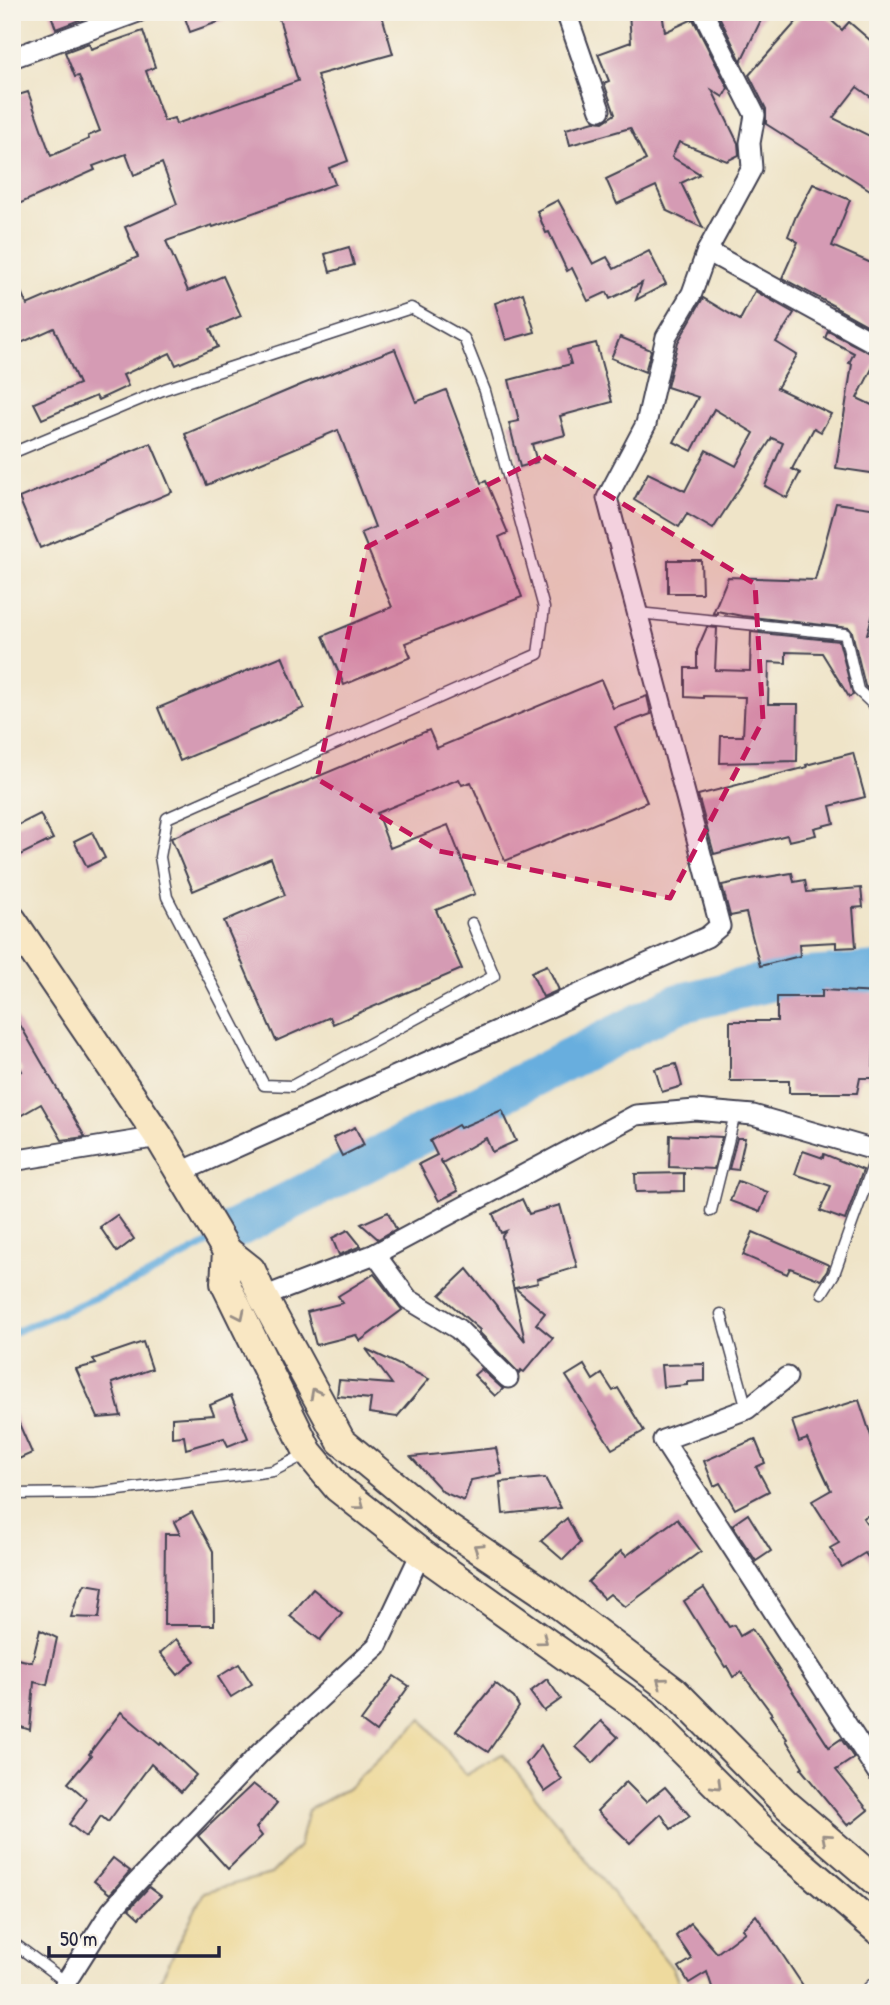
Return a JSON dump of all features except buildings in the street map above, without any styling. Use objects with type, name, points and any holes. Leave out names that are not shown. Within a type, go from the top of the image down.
[{"type":"main road","points":[[12,920],[159,1137],[227,1251],[251,1270],[341,1441],[443,1525],[544,1593],[674,1692],[787,1805],[878,1883]]},
{"type":"main road","points":[[227,1251],[225,1283],[308,1452],[338,1488],[421,1553],[644,1712],[765,1833],[878,1930]]},
{"type":"street","points":[[12,58],[138,12]]},
{"type":"street","points":[[566,12],[600,110]]},
{"type":"street","points":[[181,1172],[708,937],[720,926],[607,498],[646,424],[666,337],[692,293],[707,251],[752,168],[750,144],[755,115],[703,12]]},
{"type":"street","points":[[707,251],[878,345]]},
{"type":"street","points":[[263,1297],[375,1254],[636,1115],[695,1110],[754,1115],[878,1151]]},
{"type":"street","points":[[12,1161],[159,1137]]},
{"type":"street","points":[[375,1254],[408,1299],[458,1329],[508,1378]]},
{"type":"street","points":[[787,1377],[747,1409],[663,1440],[878,1773]]},
{"type":"street","points":[[64,1987],[111,1911],[135,1884],[260,1753],[377,1646],[421,1553]]},
{"type":"lane","points":[[12,453],[165,389],[411,308],[464,338],[485,391],[544,608],[538,654],[167,818],[160,857],[167,897],[264,1085],[292,1086],[494,976],[472,923]]},
{"type":"lane","points":[[637,613],[845,634],[858,690],[878,709]]},
{"type":"lane","points":[[711,1211],[735,1114]]},
{"type":"lane","points":[[822,1293],[834,1275],[878,1151]]},
{"type":"lane","points":[[721,1314],[747,1409]]},
{"type":"lane","points":[[12,1494],[94,1493],[273,1471],[308,1452]]},
{"type":"lane","points":[[12,1942],[64,1987]]},
{"type":"lane","points":[[863,1993],[878,1979]]},
{"type":"highlighted area","points":[[544,456],[755,584],[763,720],[670,898],[439,851],[317,779],[367,547]]},
{"type":"sand","points":[[422,1719],[466,1775],[502,1754],[673,1969],[683,1993],[154,1993],[204,1892],[271,1874],[299,1846],[308,1810],[347,1789]]},
{"type":"waterway","points":[[235,1229],[677,1004],[781,979],[878,972]]},
{"type":"waterway","points":[[12,1333],[145,1277],[212,1241]]}]
